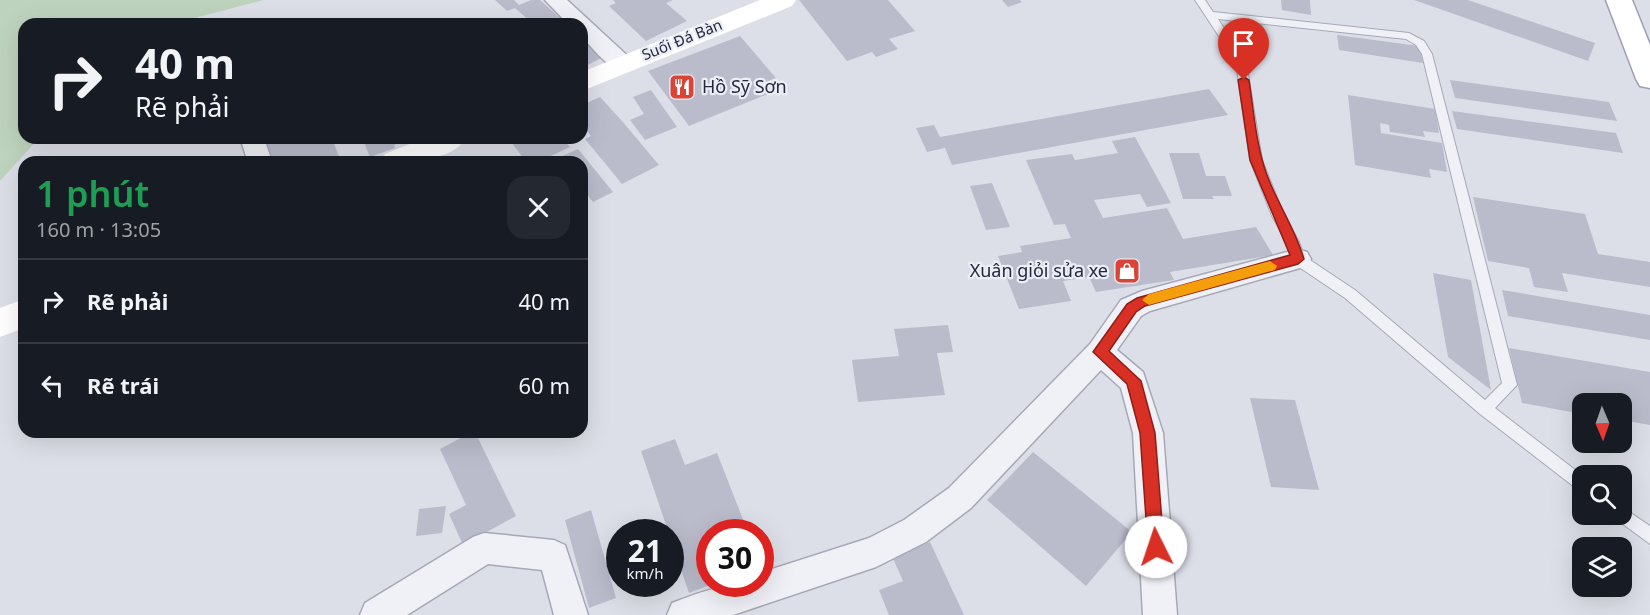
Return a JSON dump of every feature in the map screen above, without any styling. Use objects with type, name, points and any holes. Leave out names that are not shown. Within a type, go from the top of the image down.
[{"type":"street","points":[[555,0],[574,18]]},
{"type":"street","name":"Suối Đá Bàn","points":[[588,79],[783,0]]},
{"type":"street","points":[[1619,0],[1650,78]]},
{"type":"street","points":[[588,32],[623,64]]},
{"type":"street","points":[[409,156],[438,144]]},
{"type":"street","points":[[684,615],[876,551],[915,531],[960,498],[1100,352],[1131,308],[1142,302],[1298,259]]},
{"type":"street","points":[[0,323],[18,316]]},
{"type":"street","points":[[1100,352],[1133,381],[1148,433],[1160,615]]},
{"type":"street","points":[[377,615],[484,548],[554,556],[571,615]]},
{"type":"lane","points":[[1200,0],[1241,62],[1256,160],[1278,216],[1293,242],[1298,259],[1350,294],[1485,409],[1572,476]]},
{"type":"lane","points":[[1210,15],[1408,36],[1420,43],[1427,54],[1433,73],[1510,385],[1485,409]]},
{"type":"lane","points":[[1632,522],[1650,536]]},
{"type":"green space","points":[[0,0],[264,0],[198,18],[18,18],[18,144],[34,144],[23,156],[18,156],[18,161],[0,181]]},
{"type":"building","points":[[495,0],[514,0],[519,5],[531,0],[540,0],[560,18],[526,18],[515,8],[507,11]]},
{"type":"building","points":[[613,0],[673,0],[666,3],[687,21],[646,41],[609,6],[616,3]]},
{"type":"building","points":[[799,0],[888,0],[915,31],[889,39],[898,49],[876,57],[872,52],[847,61]]},
{"type":"building","points":[[1002,0],[1020,0],[1022,2],[1008,7]]},
{"type":"building","points":[[1281,0],[1310,0],[1311,15],[1282,10]]},
{"type":"building","points":[[1414,0],[1468,0],[1595,43],[1588,61]]},
{"type":"building","points":[[1337,35],[1419,46],[1423,63],[1339,50]]},
{"type":"building","points":[[740,36],[776,78],[760,84],[768,94],[689,126],[648,71]]},
{"type":"building","points":[[588,43],[603,57],[588,65]]},
{"type":"building","points":[[1450,80],[1609,102],[1617,121],[1455,98]]},
{"type":"building","points":[[1209,89],[1228,115],[952,165],[945,148],[927,152],[916,128],[934,125],[940,137]]},
{"type":"building","points":[[651,90],[677,127],[645,140],[630,120],[644,114],[633,97]]},
{"type":"building","points":[[1348,95],[1435,109],[1439,133],[1423,131],[1425,137],[1390,132],[1389,125],[1380,123],[1381,133],[1442,143],[1447,172],[1429,169],[1431,178],[1355,165]]},
{"type":"building","points":[[600,97],[659,165],[622,184],[588,143],[588,138],[591,136],[588,132],[588,102]]},
{"type":"building","points":[[1452,111],[1616,133],[1623,153],[1457,129]]},
{"type":"building","points":[[1135,137],[1171,203],[1147,207],[1140,194],[1094,200],[1103,218],[1167,208],[1183,239],[1256,227],[1273,255],[1170,272],[1174,280],[1096,292],[1089,277],[1063,281],[1071,301],[1019,309],[998,256],[1022,252],[1020,246],[1071,238],[1065,224],[1054,225],[1026,160],[1072,154],[1075,160],[1118,153],[1112,141]]},
{"type":"building","points":[[264,144],[334,144],[339,156],[268,156]]},
{"type":"building","points":[[365,144],[397,144],[394,145],[395,148],[370,156]]},
{"type":"building","points":[[513,144],[567,144],[570,147],[551,156],[522,156]]},
{"type":"building","points":[[578,149],[584,156],[562,156]]},
{"type":"building","points":[[1169,153],[1199,153],[1206,176],[1225,176],[1232,196],[1212,196],[1214,199],[1183,199]]},
{"type":"building","points":[[588,161],[613,192],[593,202],[588,196]]},
{"type":"building","points":[[992,183],[1010,227],[986,230],[970,186]]},
{"type":"building","points":[[1473,197],[1585,214],[1598,254],[1650,262],[1650,287],[1562,273],[1568,292],[1534,287],[1529,268],[1488,261]]},
{"type":"building","points":[[1433,273],[1471,280],[1491,390],[1448,357]]},
{"type":"building","points":[[1502,290],[1650,315],[1650,340],[1508,316]]},
{"type":"building","points":[[948,325],[953,352],[937,353],[945,395],[858,402],[852,360],[899,356],[894,329]]},
{"type":"building","points":[[1509,348],[1650,372],[1650,425],[1632,422],[1632,393],[1572,393],[1572,412],[1522,403]]},
{"type":"building","points":[[1250,398],[1295,400],[1319,490],[1271,487]]},
{"type":"building","points":[[461,438],[478,438],[516,516],[463,545],[449,514],[466,505],[440,449]]},
{"type":"building","points":[[675,439],[685,465],[717,453],[743,519],[696,519],[696,590],[689,593],[684,578],[684,519],[664,519],[641,451]]},
{"type":"building","points":[[1033,452],[1132,532],[1086,586],[987,500]]},
{"type":"building","points":[[446,506],[442,533],[416,536],[419,509]]},
{"type":"building","points":[[591,510],[606,563],[606,597],[616,598],[589,608],[565,520]]},
{"type":"building","points":[[930,542],[964,615],[889,615],[879,590],[903,581],[892,556]]},
{"type":"slow traffic","points":[[1149,300],[1270,266]]},
{"type":"place","name":"Hồ Sỹ Sơn","points":[[682,87]]},
{"type":"place","name":"Xuân giỏi sửa xe","points":[[1127,271]]},
{"type":"route","points":[[1156,547],[1148,433],[1133,381],[1100,352],[1131,308],[1142,302],[1298,259],[1293,242],[1278,216],[1256,160],[1244,80]]}]
